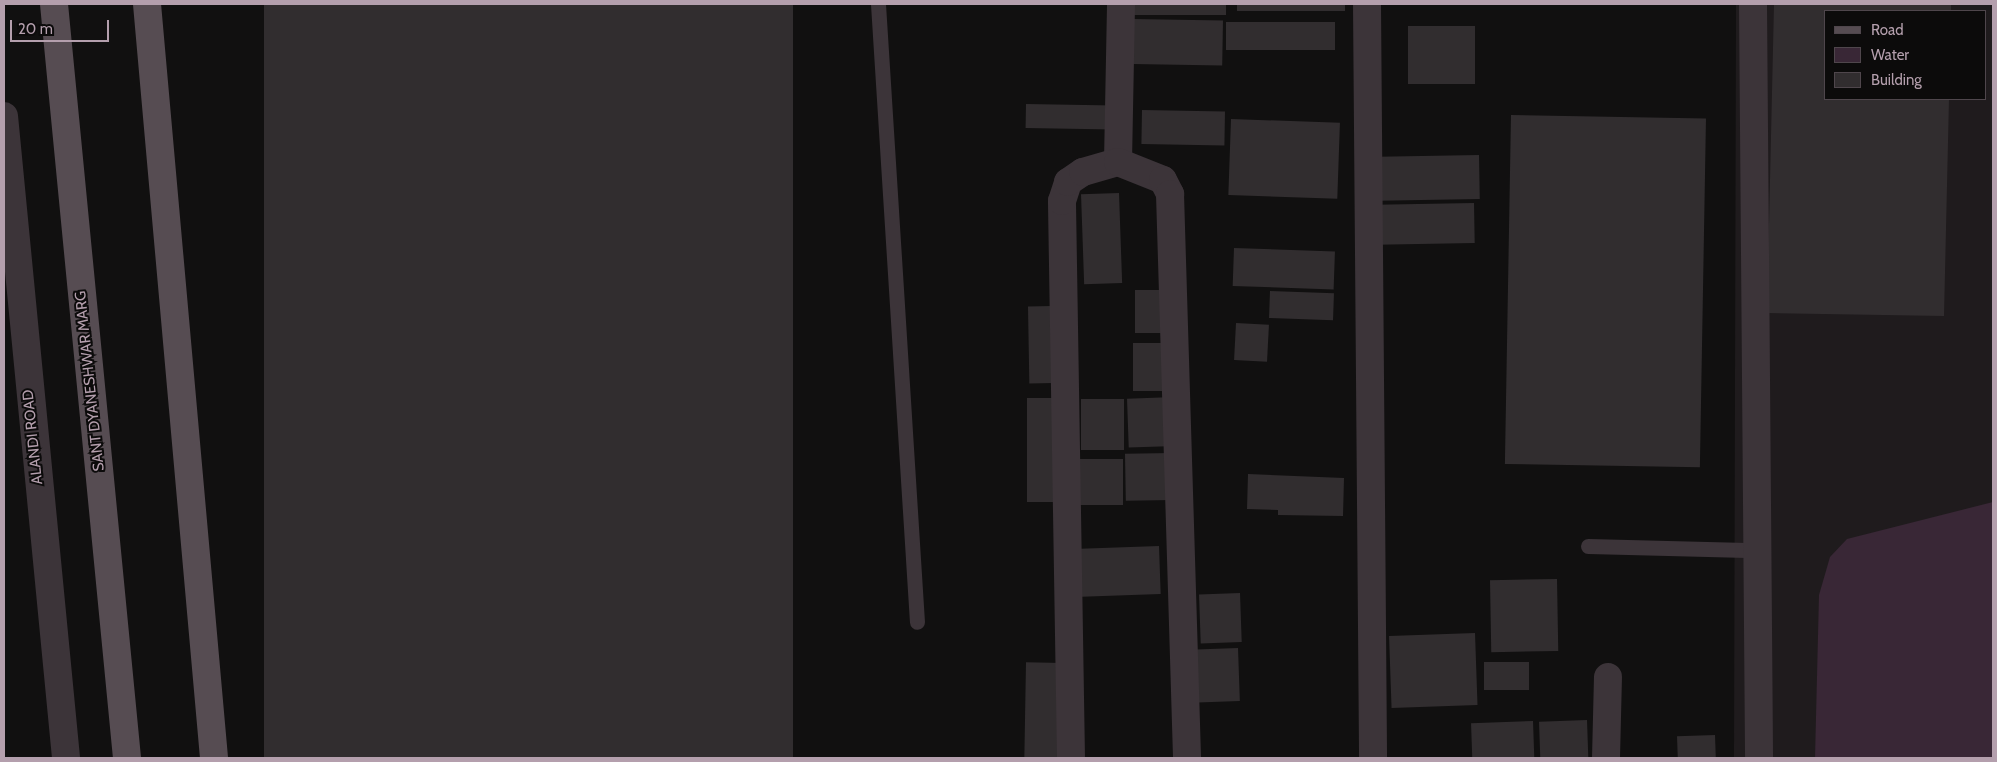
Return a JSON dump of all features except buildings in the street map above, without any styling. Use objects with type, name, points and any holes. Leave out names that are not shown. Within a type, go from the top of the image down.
[{"type":"main road","name":"SANT DYANESHWAR MARG","points":[[54,4],[127,758]]},
{"type":"main road","points":[[147,4],[214,758]]},
{"type":"street","points":[[1118,162],[1121,4]]},
{"type":"street","points":[[1367,4],[1373,758]]},
{"type":"street","points":[[1754,4],[1759,758]]},
{"type":"street","name":"ALANDI ROAD","points":[[4,116],[66,758]]},
{"type":"street","points":[[1071,758],[1062,201],[1068,182],[1075,177],[1118,162],[1163,180],[1170,194],[1187,758]]},
{"type":"street","points":[[1606,758],[1608,677]]},
{"type":"lane","points":[[878,4],[917,622]]},
{"type":"lane","points":[[1588,546],[1757,550]]},
{"type":"shaded area","points":[[1736,4],[1993,4],[1993,758],[1734,758]]},
{"type":"water","points":[[1993,502],[1993,758],[1815,758],[1819,595],[1830,557],[1847,539]]}]
